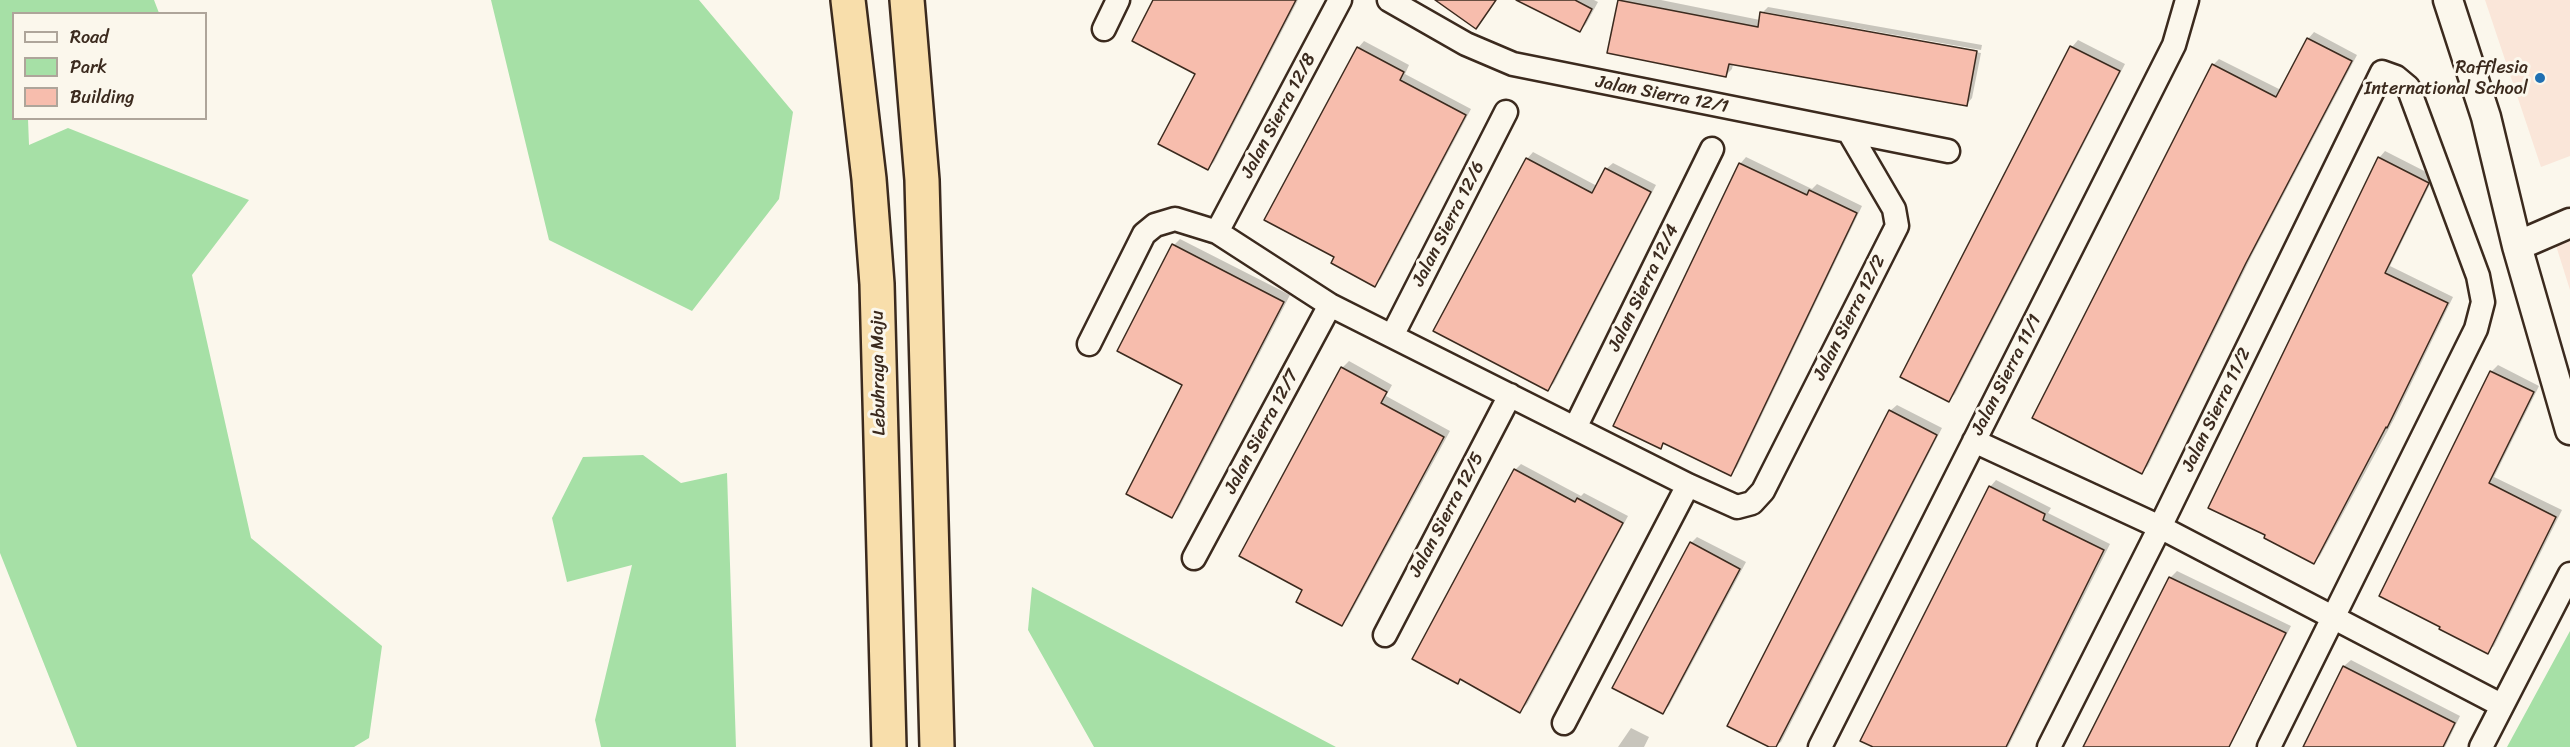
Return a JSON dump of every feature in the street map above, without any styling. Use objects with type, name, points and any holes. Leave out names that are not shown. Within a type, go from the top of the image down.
[{"type":"highway","name":"Lebuhraya Maju","points":[[848,0],[869,179],[877,284],[888,747]]},
{"type":"highway","points":[[907,0],[922,180],[937,747]]},
{"type":"street","points":[[1104,29],[1118,0]]},
{"type":"street","name":"Jalan Sierra 12/8","points":[[1218,232],[1340,0]]},
{"type":"street","name":"Jalan Sierra 12/1","points":[[1389,0],[1466,44],[1512,64],[1948,151]]},
{"type":"street","name":"Jalan Sierra 11/1","points":[[1820,747],[2174,45],[2187,0]]},
{"type":"street","points":[[2448,0],[2486,117],[2517,246],[2570,430]]},
{"type":"street","name":"Jalan Sierra 11/2","points":[[2049,747],[2160,527],[2382,72],[2396,77],[2408,87],[2478,276],[2483,302],[2476,329],[2335,616]]},
{"type":"street","name":"Jalan Sierra 12/6","points":[[1392,336],[1506,112]]},
{"type":"street","name":"Jalan Sierra 12/2","points":[[1688,485],[1737,507],[1752,503],[1763,491],[1897,226],[1894,209],[1849,132]]},
{"type":"street","name":"Jalan Sierra 12/4","points":[[1575,428],[1712,148]]},
{"type":"street","points":[[1089,344],[1144,234],[1155,225],[1175,219],[1218,232],[1330,305],[1688,485],[1564,723]]},
{"type":"street","points":[[2517,246],[2570,223]]},
{"type":"street","name":"Jalan Sierra 12/7","points":[[1194,558],[1330,305]]},
{"type":"street","name":"Jalan Sierra 12/5","points":[[1385,634],[1510,395]]},
{"type":"street","points":[[1974,441],[2160,527],[2335,616],[2501,705]]},
{"type":"street","points":[[2481,747],[2570,574]]},
{"type":"street","points":[[2269,747],[2335,616]]},
{"type":"shaded area","name":"Rafflesia International School","points":[[2485,0],[2570,0],[2570,156],[2541,167]]},
{"type":"shaded area","points":[[2570,207],[2570,290],[2547,217]]},
{"type":"green space","points":[[0,0],[154,0],[159,12],[12,12],[12,120],[28,120],[29,145],[68,128],[249,200],[192,275],[251,538],[382,646],[369,738],[354,747],[77,747],[0,553]]},
{"type":"green space","points":[[491,0],[699,0],[793,112],[779,199],[692,311],[549,240]]},
{"type":"green space","points":[[643,455],[681,483],[727,473],[736,747],[601,747],[595,720],[632,565],[567,582],[552,518],[583,457]]},
{"type":"green space","points":[[1032,587],[1336,747],[1094,747],[1028,630]]},
{"type":"green space","points":[[2570,631],[2570,747],[2507,747]]},
{"type":"building","points":[[1153,0],[1296,0],[1208,170],[1158,144],[1195,74],[1132,41]]},
{"type":"building","points":[[1435,0],[1496,0],[1476,29]]},
{"type":"building","points":[[1516,0],[1575,0],[1592,9],[1580,32]]},
{"type":"building","points":[[1618,0],[1758,27],[1760,12],[1977,51],[1967,106],[1729,64],[1726,77],[1607,53]]},
{"type":"building","points":[[2307,38],[2352,61],[2246,263],[2142,474],[2032,418],[2212,64],[2276,97]]},
{"type":"building","points":[[2070,46],[2120,71],[1949,402],[1900,377]]},
{"type":"building","points":[[1357,47],[1404,72],[1400,80],[1466,115],[1375,287],[1331,263],[1334,257],[1264,220]]},
{"type":"building","points":[[2378,157],[2429,183],[2385,273],[2448,303],[2387,428],[2314,564],[2264,538],[2265,535],[2208,508]]},
{"type":"building","points":[[1526,158],[1592,193],[1605,168],[1651,192],[1548,391],[1433,331]]},
{"type":"building","points":[[1739,163],[1807,195],[1809,190],[1857,213],[1731,476],[1663,443],[1661,449],[1613,426]]},
{"type":"building","points":[[1172,244],[1284,302],[1172,518],[1126,494],[1182,385],[1117,351]]},
{"type":"building","points":[[1341,367],[1387,392],[1381,403],[1444,437],[1342,626],[1296,602],[1302,590],[1239,556]]},
{"type":"building","points":[[2490,371],[2534,392],[2489,483],[2556,517],[2488,654],[2379,596]]},
{"type":"building","points":[[1889,410],[1937,435],[1776,747],[1769,747],[1727,726]]},
{"type":"building","points":[[1514,469],[1575,502],[1577,498],[1623,523],[1520,713],[1460,679],[1458,684],[1412,659]]},
{"type":"building","points":[[1989,486],[2045,514],[2043,520],[2104,550],[2006,747],[1873,747],[1860,741]]},
{"type":"building","points":[[1690,542],[1740,569],[1663,714],[1612,688]]},
{"type":"building","points":[[2169,577],[2286,633],[2229,747],[2083,747]]},
{"type":"building","points":[[2343,666],[2455,723],[2443,747],[2303,747]]},
{"type":"place","name":"Rafflesia International School","points":[[2540,78]]}]
